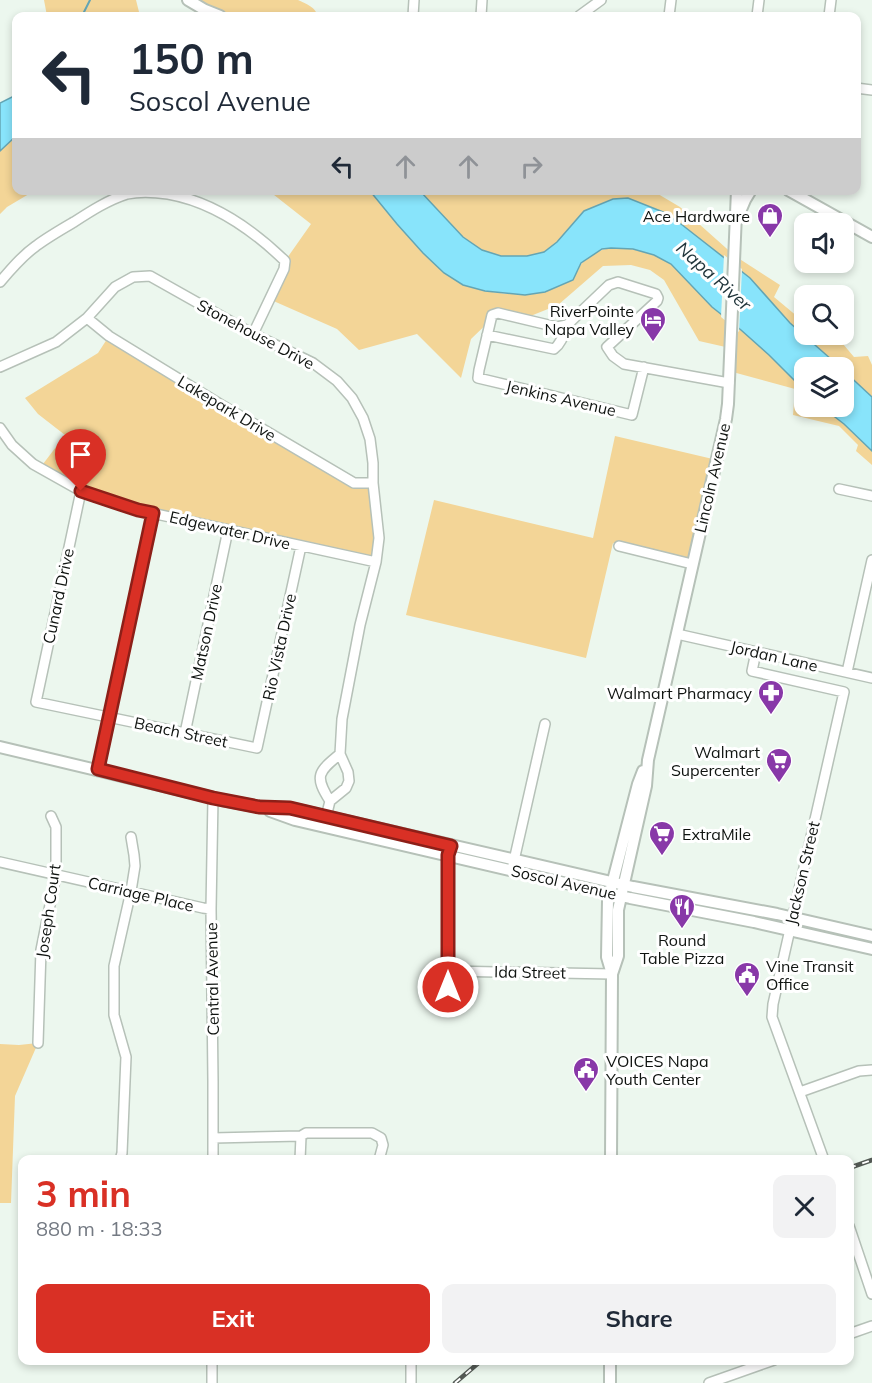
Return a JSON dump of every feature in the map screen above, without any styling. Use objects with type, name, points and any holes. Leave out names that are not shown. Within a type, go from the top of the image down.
[{"type":"main road","points":[[188,0],[210,12]]},
{"type":"main road","name":"Lincoln Avenue","points":[[612,974],[618,956],[618,919],[646,786],[648,760],[723,435],[728,404],[737,195]]},
{"type":"main road","points":[[736,228],[740,210],[748,195]]},
{"type":"main road","points":[[797,195],[872,237]]},
{"type":"main road","name":"Soscol Avenue","points":[[0,747],[213,798],[259,807],[290,808],[325,821],[872,949]]},
{"type":"main road","name":"Lincoln Avenue","points":[[611,1155],[612,974],[607,957],[608,900],[638,784],[648,760]]},
{"type":"main road","name":"Soscol Avenue","points":[[623,890],[792,918],[872,936]]},
{"type":"main road","points":[[610,1365],[610,1383]]},
{"type":"street","points":[[584,12],[601,0]]},
{"type":"street","points":[[0,282],[36,246],[103,204],[126,195]]},
{"type":"street","points":[[174,195],[216,210],[237,221],[285,261],[284,269],[253,334]]},
{"type":"street","name":"Stonehouse Drive","points":[[0,367],[56,342],[87,318],[115,287],[133,277],[150,276],[253,334],[313,363],[337,381],[352,398],[363,418],[370,439],[379,538],[376,562],[360,626],[342,719],[340,754],[348,772],[349,781],[346,788],[330,801],[325,821]]},
{"type":"street","points":[[567,325],[557,327],[498,313],[492,315],[487,335],[554,349],[561,341],[567,325],[609,285],[618,282],[658,295],[657,301],[607,347],[618,361],[644,368],[729,383]]},
{"type":"street","name":"Lakepark Drive","points":[[87,318],[109,336],[354,483],[373,483]]},
{"type":"street","name":"Jenkins Avenue","points":[[487,335],[478,378],[632,415],[644,368]]},
{"type":"street","name":"Edgewater Drive","points":[[0,428],[12,444],[33,464],[81,491],[138,510],[376,562]]},
{"type":"street","points":[[839,489],[872,496]]},
{"type":"street","name":"Cunard Drive","points":[[36,702],[81,491]]},
{"type":"street","points":[[98,769],[153,513]]},
{"type":"street","name":"Matson Drive","points":[[185,733],[228,530]]},
{"type":"street","name":"Rio Vista Drive","points":[[257,748],[300,546]]},
{"type":"street","points":[[619,546],[692,564]]},
{"type":"street","points":[[847,672],[872,560]]},
{"type":"street","name":"Jordan Lane","points":[[677,634],[872,678]]},
{"type":"street","name":"Jackson Street","points":[[756,652],[752,670],[844,692],[789,930],[772,1017],[822,1155]]},
{"type":"street","name":"Beach Street","points":[[36,702],[257,748]]},
{"type":"street","points":[[513,865],[545,724]]},
{"type":"street","points":[[330,801],[322,788],[321,772],[340,754]]},
{"type":"street","name":"Central Avenue","points":[[213,798],[211,909],[213,1155]]},
{"type":"street","name":"Joseph Court","points":[[38,1043],[41,950],[56,875],[56,827],[51,816]]},
{"type":"street","points":[[121,1155],[126,1057],[114,1015],[114,966],[135,866],[131,837]]},
{"type":"street","points":[[448,1003],[449,850]]},
{"type":"street","name":"Carriage Place","points":[[0,862],[211,909]]},
{"type":"street","name":"Ida Street","points":[[448,971],[612,974]]},
{"type":"street","points":[[800,1092],[860,1071],[872,1070]]},
{"type":"street","points":[[213,1138],[301,1136],[306,1133],[372,1133],[381,1138],[383,1145],[380,1155]]},
{"type":"street","points":[[300,1155],[301,1136]]},
{"type":"street","points":[[854,1247],[872,1294]]},
{"type":"street","points":[[854,1332],[872,1326]]},
{"type":"street","points":[[212,1365],[212,1383]]},
{"type":"street","points":[[411,1365],[411,1383]]},
{"type":"street","points":[[709,1383],[761,1365]]},
{"type":"street","points":[[739,1373],[743,1383]]},
{"type":"shaded area","points":[[44,0],[136,0],[139,12],[46,12]]},
{"type":"shaded area","points":[[188,0],[298,0],[316,12],[212,12]]},
{"type":"shaded area","points":[[12,140],[12,195],[27,195],[0,214],[0,151]]},
{"type":"shaded area","points":[[274,195],[373,195],[397,224],[463,285],[485,291],[507,294],[578,271],[586,260],[605,249],[624,248],[645,252],[664,260],[682,273],[712,307],[756,342],[794,380],[794,389],[729,371],[730,348],[699,341],[664,280],[650,270],[631,265],[603,266],[558,305],[523,319],[498,313],[471,339],[461,378],[417,334],[359,350],[337,329],[269,299],[285,261],[311,224]]},
{"type":"shaded area","points":[[424,195],[660,195],[680,207],[735,256],[780,285],[774,297],[794,314],[794,327],[750,278],[681,224],[663,212],[628,198],[568,229],[544,252],[527,256],[501,256],[482,250],[463,237]]},
{"type":"shaded area","points":[[109,336],[354,483],[373,483],[376,562],[228,530],[81,491],[40,468],[65,435],[38,414],[25,398],[98,353]]},
{"type":"shaded area","points":[[815,345],[844,345],[854,357],[829,357]]},
{"type":"shaded area","points":[[868,356],[872,365],[872,397],[854,380],[854,357]]},
{"type":"shaded area","points":[[801,417],[835,417],[872,451],[872,465],[856,451],[858,445],[839,426]]},
{"type":"shaded area","points":[[615,436],[717,460],[692,564],[613,543],[586,658],[406,615],[434,500],[593,538]]},
{"type":"shaded area","points":[[38,1043],[15,1096],[11,1203],[0,1203],[0,1044]]},
{"type":"water","points":[[12,97],[12,140],[0,151],[0,103]]},
{"type":"water","name":"Napa River","points":[[373,195],[424,195],[463,237],[482,250],[501,256],[527,256],[544,252],[557,242],[584,211],[613,199],[628,198],[663,212],[750,278],[794,327],[794,345],[815,345],[829,357],[794,357],[794,380],[741,330],[712,307],[671,264],[654,255],[633,249],[602,249],[581,263],[573,280],[545,292],[525,295],[485,291],[463,285],[444,273],[423,253]]},
{"type":"water","points":[[854,380],[872,397],[872,451],[835,417],[854,417]]},
{"type":"pier","points":[[724,255],[742,269],[739,332],[721,317]]},
{"type":"waterway","points":[[84,12],[90,0]]},
{"type":"railway","points":[[854,1166],[872,1160]]},
{"type":"railway","points":[[455,1383],[476,1365]]},
{"type":"place","name":"Ace Hardware","points":[[770,239]]},
{"type":"place","name":"RiverPointe Napa Valley","points":[[653,343]]},
{"type":"place","name":"Walmart Pharmacy","points":[[771,716]]},
{"type":"place","name":"Walmart Supercenter","points":[[779,784]]},
{"type":"place","name":"ExtraMile","points":[[662,857]]},
{"type":"place","name":"Round Table Pizza","points":[[682,930]]},
{"type":"place","name":"Vine Transit Office","points":[[747,998]]},
{"type":"place","name":"VOICES Napa Youth Center","points":[[586,1093]]},
{"type":"route","points":[[81,491],[153,513],[98,769],[213,798],[259,807],[290,808],[451,846],[448,855],[448,987]]}]
